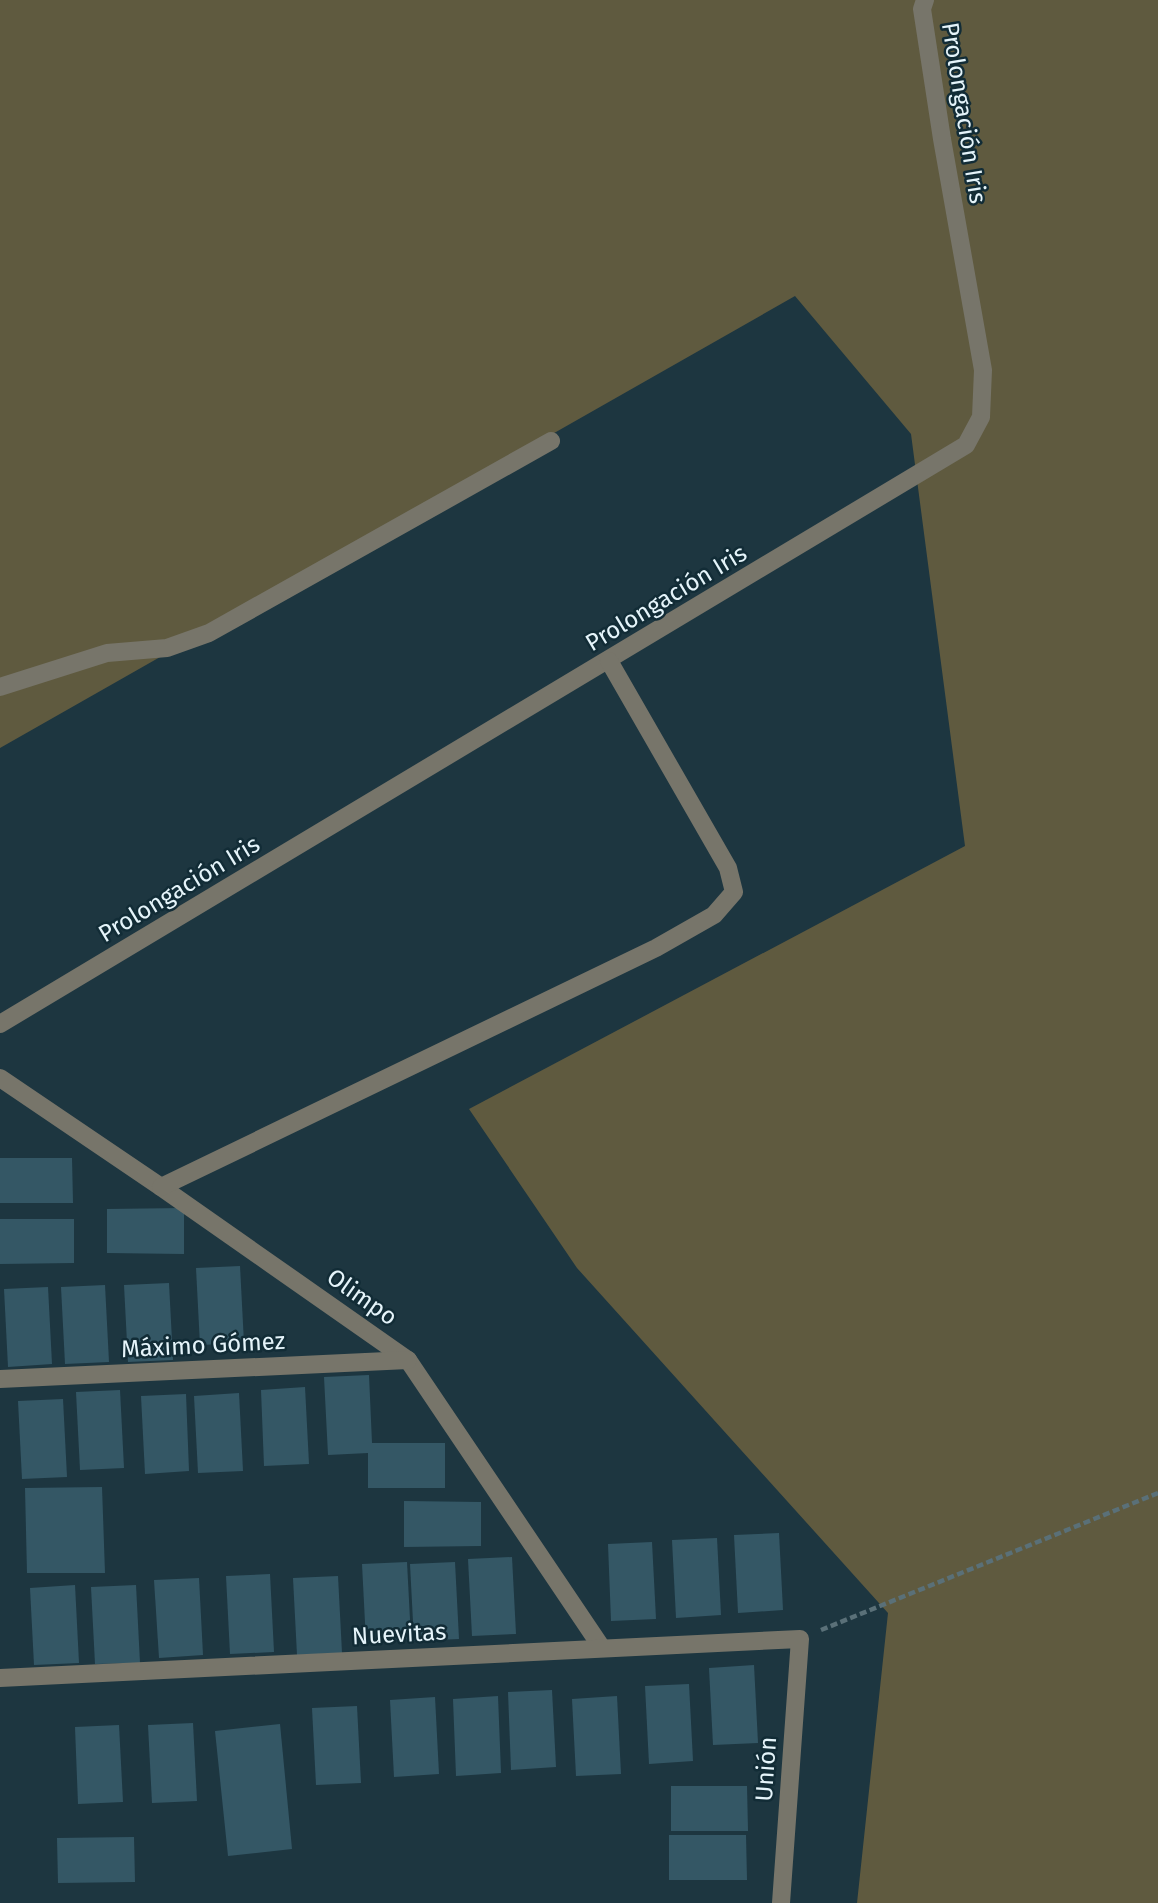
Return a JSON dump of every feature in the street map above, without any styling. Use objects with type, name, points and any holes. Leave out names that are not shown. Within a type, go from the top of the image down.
[{"type":"street","name":"Prolongación Iris","points":[[0,1024],[966,445],[981,417],[983,370],[940,126],[922,9],[925,0]]},
{"type":"street","points":[[0,687],[107,653],[167,648],[209,633],[551,441]]},
{"type":"street","points":[[161,1186],[656,948],[714,915],[734,892],[729,867],[609,661]]},
{"type":"street","name":"Olimpo","points":[[0,1078],[161,1186],[408,1360],[602,1648]]},
{"type":"street","name":"Máximo Gómez","points":[[0,1380],[408,1360]]},
{"type":"street","name":"Nuevitas","points":[[0,1678],[800,1639]]},
{"type":"street","name":"Unión","points":[[781,1903],[800,1639]]},
{"type":"path","points":[[800,1639],[1158,1493]]},
{"type":"shaded area","points":[[0,0],[1158,0],[1158,1903],[857,1903],[888,1613],[577,1268],[469,1109],[965,846],[911,434],[795,296],[0,748]]},
{"type":"building","points":[[0,1158],[72,1158],[73,1203],[0,1203]]},
{"type":"building","points":[[184,1208],[184,1254],[107,1253],[107,1209]]},
{"type":"building","points":[[0,1219],[74,1219],[74,1263],[0,1264]]},
{"type":"building","points":[[240,1266],[244,1343],[200,1345],[196,1268]]},
{"type":"building","points":[[169,1283],[173,1360],[128,1362],[124,1285]]},
{"type":"building","points":[[105,1285],[109,1362],[65,1364],[61,1287]]},
{"type":"building","points":[[48,1287],[52,1364],[8,1367],[4,1289]]},
{"type":"building","points":[[369,1375],[372,1443],[445,1443],[445,1488],[368,1488],[368,1453],[328,1455],[324,1377]]},
{"type":"building","points":[[305,1387],[309,1464],[264,1466],[261,1390]]},
{"type":"building","points":[[120,1390],[124,1468],[80,1470],[76,1392]]},
{"type":"building","points":[[239,1393],[243,1471],[198,1473],[194,1396]]},
{"type":"building","points":[[186,1394],[189,1471],[145,1474],[141,1396]]},
{"type":"building","points":[[63,1399],[67,1477],[22,1479],[18,1401]]},
{"type":"building","points":[[102,1487],[105,1573],[27,1573],[25,1488]]},
{"type":"building","points":[[404,1501],[481,1502],[481,1546],[404,1547]]},
{"type":"building","points":[[779,1533],[783,1610],[738,1613],[734,1535]]},
{"type":"building","points":[[717,1538],[721,1615],[676,1618],[672,1540]]},
{"type":"building","points":[[652,1542],[656,1619],[611,1621],[608,1544]]},
{"type":"building","points":[[512,1557],[516,1634],[472,1636],[468,1559]]},
{"type":"building","points":[[407,1562],[411,1639],[366,1642],[362,1564]]},
{"type":"building","points":[[455,1562],[459,1639],[414,1641],[410,1564]]},
{"type":"building","points":[[270,1574],[274,1652],[230,1654],[226,1576]]},
{"type":"building","points":[[338,1576],[342,1653],[297,1655],[293,1578]]},
{"type":"building","points":[[199,1578],[203,1655],[159,1658],[154,1580]]},
{"type":"building","points":[[75,1585],[79,1663],[34,1665],[30,1588]]},
{"type":"building","points":[[136,1585],[140,1663],[95,1664],[91,1587]]},
{"type":"building","points":[[754,1665],[758,1743],[713,1745],[709,1668]]},
{"type":"building","points":[[689,1684],[693,1761],[649,1764],[645,1686]]},
{"type":"building","points":[[552,1690],[556,1767],[511,1770],[508,1692]]},
{"type":"building","points":[[498,1696],[501,1773],[456,1776],[453,1699]]},
{"type":"building","points":[[617,1696],[621,1774],[576,1776],[572,1699]]},
{"type":"building","points":[[435,1697],[439,1774],[394,1777],[390,1700]]},
{"type":"building","points":[[357,1706],[361,1783],[316,1785],[312,1708]]},
{"type":"building","points":[[193,1723],[197,1801],[152,1803],[148,1725]]},
{"type":"building","points":[[280,1724],[292,1849],[228,1856],[215,1731]]},
{"type":"building","points":[[119,1725],[123,1802],[78,1804],[75,1727]]},
{"type":"building","points":[[671,1786],[747,1786],[748,1831],[671,1831]]},
{"type":"building","points":[[669,1835],[746,1835],[747,1880],[669,1880]]},
{"type":"building","points":[[134,1837],[135,1882],[58,1883],[57,1838]]}]
